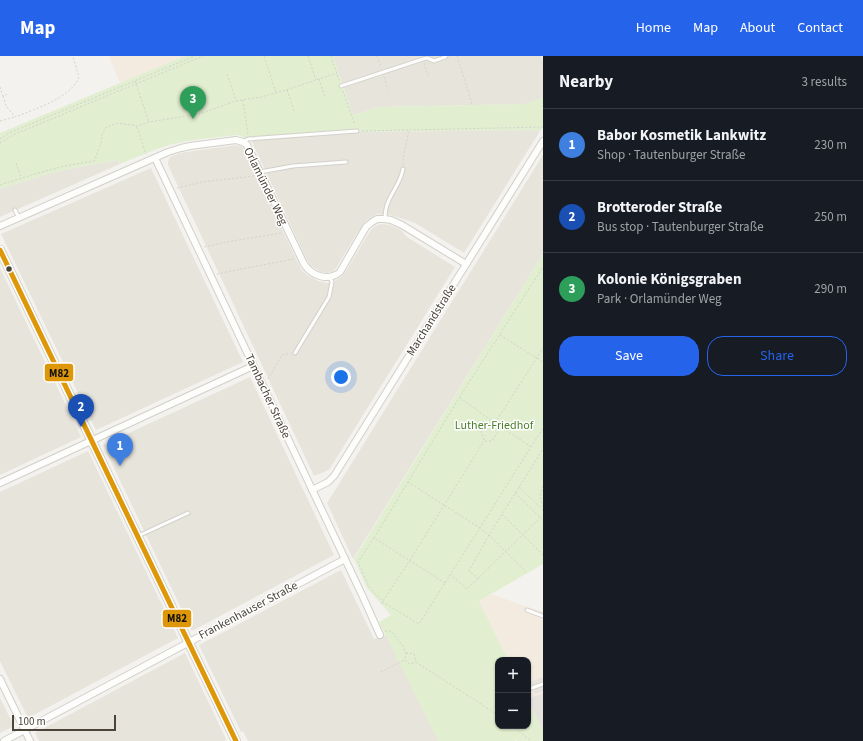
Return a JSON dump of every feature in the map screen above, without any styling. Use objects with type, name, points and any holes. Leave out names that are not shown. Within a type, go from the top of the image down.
[{"type":"street","name":"Orlamünder Weg","points":[[0,226],[168,152],[188,146],[233,140],[246,140],[259,174],[306,267],[324,278],[330,277]]},
{"type":"street","name":"Marchandstraße","points":[[312,490],[328,482],[334,476],[543,141]]},
{"type":"street","name":"Tambacher Straße","points":[[155,158],[379,633]]},
{"type":"street","points":[[330,277],[340,272],[368,225],[377,219],[398,222],[466,264]]},
{"type":"street","points":[[0,250],[235,738]]},
{"type":"street","points":[[0,483],[253,366]]},
{"type":"street","name":"Frankenhauser Straße","points":[[4,741],[345,559]]},
{"type":"street","points":[[0,679],[30,741]]},
{"type":"lane","points":[[341,86],[423,59],[427,58],[434,61],[446,56]]},
{"type":"lane","points":[[246,140],[357,131]]},
{"type":"lane","points":[[259,174],[293,166],[346,162]]},
{"type":"lane","points":[[385,219],[387,205],[402,177],[403,169]]},
{"type":"lane","points":[[15,210],[18,218]]},
{"type":"lane","points":[[295,353],[330,297],[332,282],[330,277]]},
{"type":"lane","points":[[138,536],[188,513]]},
{"type":"lane","points":[[526,610],[543,616]]},
{"type":"lane","points":[[532,688],[543,684]]},
{"type":"path","points":[[0,139],[9,133],[195,56]]},
{"type":"path","points":[[0,143],[13,135],[203,56]]},
{"type":"path","points":[[264,56],[276,93]]},
{"type":"path","points":[[308,56],[316,80]]},
{"type":"path","points":[[331,56],[357,131],[543,127]]},
{"type":"path","points":[[457,56],[472,104]]},
{"type":"path","points":[[0,121],[15,117],[48,103],[72,88],[79,77],[73,57]]},
{"type":"path","points":[[423,59],[428,76]]},
{"type":"path","points":[[0,185],[64,166],[94,161],[106,127],[118,123],[136,126],[149,122],[199,114],[236,101],[276,93],[337,73]]},
{"type":"path","points":[[228,74],[236,101]]},
{"type":"path","points":[[319,79],[324,97]]},
{"type":"path","points":[[135,81],[149,122]]},
{"type":"path","points":[[0,87],[6,106],[15,117]]},
{"type":"path","points":[[190,88],[199,114]]},
{"type":"path","points":[[286,90],[294,111]]},
{"type":"path","points":[[3,96],[8,94]]},
{"type":"path","points":[[243,100],[246,140]]},
{"type":"path","points":[[136,126],[147,154]]},
{"type":"path","points":[[403,169],[403,158],[409,130]]},
{"type":"path","points":[[16,163],[21,179]]},
{"type":"path","points":[[174,188],[202,182],[259,174]]},
{"type":"path","points":[[202,248],[226,242],[284,232]]},
{"type":"path","points":[[215,275],[297,258]]},
{"type":"path","points":[[543,267],[459,398],[358,562],[369,587],[383,602],[418,624],[543,428]]},
{"type":"path","points":[[499,335],[543,362]]},
{"type":"path","points":[[495,423],[543,348]]},
{"type":"path","points":[[268,380],[282,355],[295,353]]},
{"type":"path","points":[[459,398],[531,446]]},
{"type":"path","points":[[484,441],[481,432],[487,424],[495,423]]},
{"type":"path","points":[[484,441],[492,441],[498,432],[495,423]]},
{"type":"path","points":[[381,604],[484,441]]},
{"type":"path","points":[[479,579],[469,571],[502,513],[543,449]]},
{"type":"path","points":[[408,482],[480,528],[526,572]]},
{"type":"path","points":[[543,486],[540,496],[543,507]]},
{"type":"path","points":[[519,487],[543,510]]},
{"type":"path","points":[[515,493],[543,520]]},
{"type":"path","points":[[502,513],[543,555]]},
{"type":"path","points":[[450,574],[467,589],[479,579],[543,515]]},
{"type":"path","points":[[374,538],[445,583]]},
{"type":"path","points":[[379,633],[391,631],[403,646],[406,653],[405,660]]},
{"type":"path","points":[[406,653],[414,654],[416,662],[495,713]]},
{"type":"path","points":[[405,660],[410,664],[416,662]]},
{"type":"path","points":[[381,672],[405,660]]},
{"type":"path","points":[[517,729],[532,741]]},
{"type":"shaded area","points":[[109,56],[185,56],[120,83]]},
{"type":"shaded area","points":[[333,56],[541,56],[543,61],[543,98],[525,104],[379,107],[353,115]]},
{"type":"shaded area","points":[[540,131],[464,253],[415,223],[391,215],[378,214],[366,221],[336,268],[332,272],[327,273],[321,272],[311,266],[307,260],[251,140],[357,132]]},
{"type":"shaded area","points":[[237,145],[244,149],[301,269],[307,275],[318,281],[327,283],[333,282],[341,277],[370,231],[375,226],[381,224],[390,225],[401,230],[407,237],[455,267],[329,470],[314,476],[168,165],[170,157],[181,153]]},
{"type":"shaded area","points":[[543,155],[543,254],[353,559],[327,503]]},
{"type":"shaded area","points":[[118,160],[120,164],[0,217],[0,189],[44,175]]},
{"type":"shaded area","points":[[151,168],[243,362],[96,430],[1,234]]},
{"type":"shaded area","points":[[0,268],[81,437],[0,475]]},
{"type":"shaded area","points":[[250,377],[334,555],[192,631],[103,445]]},
{"type":"shaded area","points":[[88,451],[178,638],[28,718],[0,661],[0,492]]},
{"type":"shaded area","points":[[341,570],[374,639],[386,635],[439,741],[248,741],[243,731],[241,732],[199,645]]},
{"type":"shaded area","points":[[491,594],[543,612],[543,693],[531,698],[531,657],[507,657],[479,601]]},
{"type":"shaded area","points":[[185,653],[226,739],[225,741],[39,741],[35,733]]},
{"type":"shaded area","points":[[543,677],[543,691],[535,694],[531,682]]},
{"type":"shaded area","points":[[543,693],[543,731],[531,707],[531,698]]},
{"type":"shaded area","points":[[0,698],[14,726],[0,733]]},
{"type":"green space","points":[[185,56],[333,56],[353,115],[379,107],[525,104],[543,98],[543,126],[540,131],[357,132],[247,139],[237,135],[210,138],[166,146],[120,164],[118,160],[69,169],[0,189],[0,133]]},
{"type":"green space","name":"Luther-Friedhof","points":[[543,254],[543,564],[479,601],[507,657],[495,657],[495,729],[531,729],[531,707],[543,731],[543,741],[438,741],[379,622],[391,615],[367,588],[354,559]]},
{"type":"transit line","name":"M82","points":[[0,250],[236,741]]},
{"type":"place","name":"Kolonie Königsgraben","points":[[193,119]]},
{"type":"place","name":"Brotteroder Straße","points":[[81,427]]},
{"type":"place","name":"Babor Kosmetik Lankwitz","points":[[120,466]]}]
